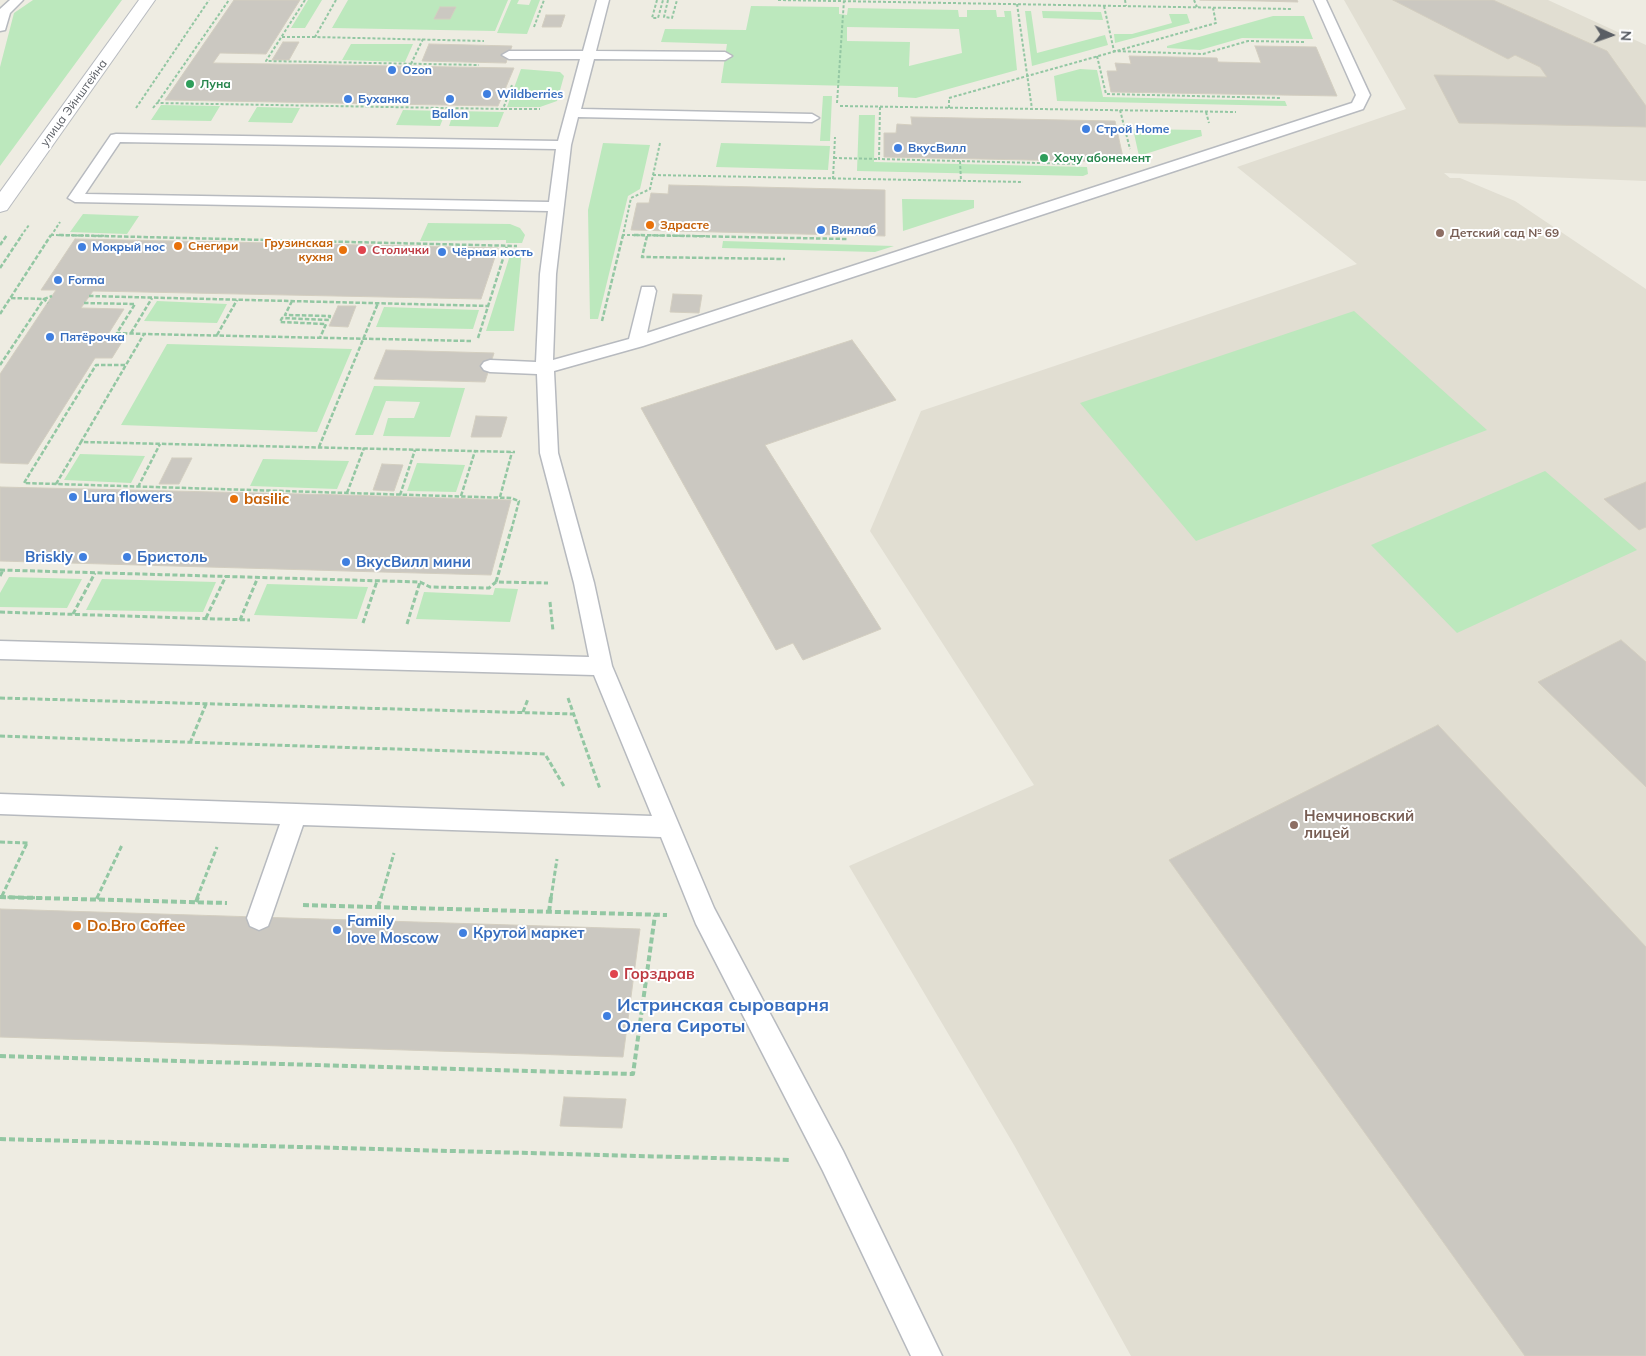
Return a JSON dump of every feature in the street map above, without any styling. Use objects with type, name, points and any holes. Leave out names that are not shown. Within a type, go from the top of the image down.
[{"type":"street","name":"улица Эйнштейна","points":[[0,206],[147,0]]},
{"type":"lane","points":[[0,27],[4,12],[17,0]]},
{"type":"lane","points":[[603,0],[564,146],[548,274],[544,342],[549,453],[584,584],[601,666],[667,827],[705,916],[833,1161],[927,1356]]},
{"type":"lane","points":[[490,366],[545,368],[636,342],[1358,106],[1363,95],[1320,0]]},
{"type":"lane","points":[[509,55],[725,56]]},
{"type":"lane","points":[[573,112],[812,118]]},
{"type":"lane","points":[[75,198],[116,138],[564,146]]},
{"type":"lane","points":[[75,198],[556,207]]},
{"type":"lane","points":[[636,342],[648,291]]},
{"type":"lane","points":[[0,650],[601,666]]},
{"type":"lane","points":[[0,804],[667,827]]},
{"type":"lane","points":[[262,911],[295,814]]},
{"type":"path","points":[[116,138],[209,0]]},
{"type":"path","points":[[140,138],[144,122],[228,0]]},
{"type":"path","points":[[305,0],[266,61],[480,65]]},
{"type":"path","points":[[315,37],[336,0]]},
{"type":"path","points":[[532,33],[544,0]]},
{"type":"path","points":[[657,0],[652,18],[658,18],[663,0]]},
{"type":"path","points":[[668,0],[664,17],[672,18],[677,0]]},
{"type":"path","points":[[778,0],[1297,9]]},
{"type":"path","points":[[1125,0],[1126,6]]},
{"type":"path","points":[[1194,0],[1197,8]]},
{"type":"path","points":[[838,92],[844,1]]},
{"type":"path","points":[[1017,4],[1032,109]]},
{"type":"path","points":[[1104,6],[1114,51]]},
{"type":"path","points":[[949,108],[949,98],[1216,23],[1213,8]]},
{"type":"path","points":[[282,37],[490,41]]},
{"type":"path","points":[[411,64],[423,40]]},
{"type":"path","points":[[1114,51],[1203,54],[1248,41],[1312,43]]},
{"type":"path","points":[[1097,56],[1106,94],[1289,98]]},
{"type":"path","points":[[504,109],[513,83]]},
{"type":"path","points":[[157,103],[545,109]]},
{"type":"path","points":[[837,106],[1245,112]]},
{"type":"path","points":[[879,159],[880,107]]},
{"type":"path","points":[[1120,110],[1131,155]]},
{"type":"path","points":[[600,329],[632,198],[650,189],[661,140],[652,140]]},
{"type":"path","points":[[834,158],[1079,164]]},
{"type":"path","points":[[960,161],[960,181]]},
{"type":"path","points":[[653,175],[1025,182]]},
{"type":"path","points":[[0,314],[75,198]]},
{"type":"path","points":[[50,235],[513,246]]},
{"type":"path","points":[[623,235],[854,239]]},
{"type":"path","points":[[647,236],[642,257],[786,259]]},
{"type":"path","points":[[844,239],[844,246]]},
{"type":"path","points":[[481,328],[507,246]]},
{"type":"path","points":[[10,298],[44,299],[52,296]]},
{"type":"path","points":[[89,296],[489,306]]},
{"type":"path","points":[[131,333],[152,298]]},
{"type":"path","points":[[44,299],[48,303]]},
{"type":"path","points":[[0,365],[44,299]]},
{"type":"path","points":[[217,335],[237,300]]},
{"type":"path","points":[[292,301],[285,315],[330,316],[329,320],[282,318],[280,322],[326,324],[320,338]]},
{"type":"path","points":[[84,303],[135,304],[116,333],[486,341]]},
{"type":"path","points":[[319,447],[378,303]]},
{"type":"path","points":[[56,484],[144,334]]},
{"type":"path","points":[[0,576],[2,570],[95,572],[420,582],[430,587],[489,588],[496,582],[519,501],[511,498],[24,483],[96,365],[126,365]]},
{"type":"path","points":[[81,442],[549,453]]},
{"type":"path","points":[[138,487],[160,444]]},
{"type":"path","points":[[347,493],[364,448]]},
{"type":"path","points":[[400,495],[415,450]]},
{"type":"path","points":[[461,496],[475,451]]},
{"type":"path","points":[[500,497],[512,452]]},
{"type":"path","points":[[73,614],[95,572]]},
{"type":"path","points":[[206,618],[226,576]]},
{"type":"path","points":[[240,620],[258,577]]},
{"type":"path","points":[[363,623],[377,581]]},
{"type":"path","points":[[408,624],[420,582]]},
{"type":"path","points":[[496,582],[584,584]]},
{"type":"path","points":[[565,690],[602,792]]},
{"type":"path","points":[[523,712],[528,697]]},
{"type":"path","points":[[0,698],[574,714]]},
{"type":"path","points":[[190,743],[206,704]]},
{"type":"path","points":[[0,736],[545,754],[570,795]]},
{"type":"path","points":[[27,843],[1,897],[196,902],[262,911],[378,907],[705,916]]},
{"type":"path","points":[[97,899],[122,845]]},
{"type":"path","points":[[196,902],[218,847]]},
{"type":"path","points":[[378,907],[394,850]]},
{"type":"path","points":[[549,912],[558,854]]},
{"type":"path","points":[[0,1056],[633,1074],[655,915]]},
{"type":"path","points":[[0,1139],[833,1161]]},
{"type":"shaded area","name":"Немчиновский лицей","points":[[1344,0],[1548,0],[1646,45],[1646,181],[1444,173],[1450,178],[1460,178],[1515,201],[1646,289],[1646,1356],[1131,1356],[1014,1145],[849,866],[1034,785],[870,531],[921,411],[1357,264],[1237,167],[1406,109]]},
{"type":"green space","points":[[33,0],[122,0],[0,166],[0,67],[14,13]]},
{"type":"green space","points":[[308,0],[322,0],[305,28],[291,28]]},
{"type":"green space","points":[[348,0],[508,0],[495,31],[332,28]]},
{"type":"green space","points":[[511,0],[519,0],[517,4],[529,5],[531,0],[540,0],[527,34],[497,33]]},
{"type":"green space","points":[[751,6],[839,7],[839,14],[847,15],[848,8],[958,10],[959,17],[967,17],[967,10],[996,10],[997,17],[1005,17],[1004,11],[1011,11],[1017,70],[916,98],[898,97],[898,87],[721,83],[727,44],[661,42],[665,29],[746,30]],"holes":[[[847,27],[959,29],[962,53],[909,66],[910,42],[847,41]]]},
{"type":"green space","points":[[1025,11],[1031,11],[1037,53],[1105,35],[1108,45],[1032,66]]},
{"type":"green space","points":[[1042,11],[1101,12],[1103,20],[1043,18]]},
{"type":"green space","points":[[1169,14],[1187,14],[1190,23],[1115,43],[1114,34],[1132,34],[1172,23]]},
{"type":"green space","points":[[1273,16],[1304,16],[1313,39],[1242,38],[1200,50],[1167,48],[1167,46]]},
{"type":"green space","points":[[351,44],[413,44],[405,62],[342,60]]},
{"type":"green space","points":[[521,69],[560,72],[564,76],[557,101],[540,107],[507,107]]},
{"type":"green space","points":[[1080,69],[1097,70],[1103,97],[1285,101],[1287,106],[1057,101],[1054,76]]},
{"type":"green space","points":[[823,96],[832,96],[830,141],[820,141]]},
{"type":"green space","points":[[161,105],[220,106],[211,121],[151,120]]},
{"type":"green space","points":[[257,107],[300,108],[292,123],[248,122]]},
{"type":"green space","points":[[403,110],[446,111],[440,126],[396,125]]},
{"type":"green space","points":[[454,111],[504,112],[498,127],[449,126]]},
{"type":"green space","points":[[859,115],[875,115],[874,162],[1087,167],[1088,174],[1083,176],[857,171]]},
{"type":"green space","points":[[1133,129],[1201,130],[1202,136],[1139,156]]},
{"type":"green space","points":[[603,143],[650,145],[640,189],[628,196],[598,319],[590,319],[588,210]]},
{"type":"green space","points":[[721,143],[830,146],[828,170],[716,167]]},
{"type":"green space","points":[[902,199],[974,200],[974,208],[903,231]]},
{"type":"green space","points":[[83,214],[139,216],[127,234],[70,232]]},
{"type":"green space","points":[[428,223],[510,224],[520,228],[525,235],[522,243],[506,243],[506,240],[420,241]]},
{"type":"green space","points":[[723,241],[894,246],[875,252],[722,248]]},
{"type":"green space","points":[[512,249],[522,250],[514,331],[486,331]]},
{"type":"green space","points":[[157,301],[227,304],[217,323],[144,321]]},
{"type":"green space","points":[[384,307],[479,310],[473,329],[376,327]]},
{"type":"green space","points":[[1354,311],[1487,430],[1196,541],[1080,403]]},
{"type":"green space","points":[[167,344],[352,349],[317,432],[121,425]]},
{"type":"green space","points":[[374,386],[465,388],[450,437],[383,436],[388,418],[414,418],[420,402],[386,401],[373,435],[355,435]]},
{"type":"green space","points":[[80,454],[145,456],[131,483],[64,480]]},
{"type":"green space","points":[[263,459],[349,461],[337,489],[250,486]]},
{"type":"green space","points":[[417,463],[465,465],[456,492],[407,491]]},
{"type":"green space","points":[[1545,471],[1637,550],[1457,633],[1371,545]]},
{"type":"green space","points":[[9,577],[82,579],[67,608],[0,607],[0,593]]},
{"type":"green space","points":[[102,579],[216,582],[203,612],[86,610]]},
{"type":"green space","points":[[267,584],[368,587],[357,619],[254,615]]},
{"type":"green space","points":[[495,588],[518,589],[510,622],[416,619],[424,592],[493,595]]},
{"type":"building","points":[[234,0],[300,0],[266,54],[220,53],[213,63],[514,68],[498,106],[165,100]]},
{"type":"building","points":[[1200,0],[1297,0],[1298,2],[1260,1]]},
{"type":"building","points":[[1393,0],[1493,0],[1607,51],[1646,106],[1646,127],[1459,123],[1434,75],[1547,77],[1540,67],[1515,55],[1508,59]]},
{"type":"building","points":[[440,7],[456,7],[450,19],[434,19]]},
{"type":"building","points":[[546,15],[565,15],[561,27],[542,27]]},
{"type":"building","points":[[283,42],[299,42],[289,60],[272,60]]},
{"type":"building","points":[[429,44],[512,46],[506,63],[422,61]]},
{"type":"building","points":[[1255,46],[1316,47],[1337,96],[1111,92],[1107,71],[1117,71],[1115,63],[1131,64],[1129,56],[1217,58],[1218,62],[1261,63]]},
{"type":"building","points":[[911,117],[1115,121],[1124,162],[884,157],[884,133],[896,133],[897,124],[912,125]]},
{"type":"building","points":[[669,185],[885,190],[885,236],[631,230],[637,203],[649,203],[651,193],[668,194]]},
{"type":"building","points":[[75,239],[498,248],[481,299],[93,291],[81,308],[124,309],[107,336],[125,337],[112,358],[95,358],[28,464],[0,463],[0,374],[56,290],[41,290]]},
{"type":"building","points":[[673,294],[702,295],[699,313],[670,312]]},
{"type":"building","points":[[338,306],[356,306],[348,327],[329,326]]},
{"type":"building","points":[[852,340],[896,400],[765,445],[881,629],[803,660],[793,643],[776,650],[641,408]]},
{"type":"building","points":[[386,350],[494,353],[485,382],[374,379]]},
{"type":"building","points":[[476,416],[507,417],[501,437],[471,437]]},
{"type":"building","points":[[172,458],[192,458],[179,484],[159,484]]},
{"type":"building","points":[[382,464],[403,465],[394,491],[373,490]]},
{"type":"building","points":[[1646,482],[1646,527],[1639,530],[1604,499]]},
{"type":"building","points":[[0,487],[511,500],[491,575],[0,561]]},
{"type":"building","points":[[1621,640],[1646,662],[1646,787],[1538,682]]},
{"type":"building","points":[[1438,725],[1646,947],[1646,1356],[1525,1356],[1169,860]]},
{"type":"building","points":[[0,909],[640,929],[623,1057],[0,1037]]},
{"type":"building","points":[[564,1097],[626,1099],[622,1128],[560,1126]]},
{"type":"place","name":"Ozon","points":[[392,70]]},
{"type":"place","name":"Луна","points":[[190,84]]},
{"type":"place","name":"Wildberries","points":[[487,94]]},
{"type":"place","name":"Буханка","points":[[348,99]]},
{"type":"place","name":"Ballon","points":[[450,99]]},
{"type":"place","name":"Строй Home","points":[[1086,129]]},
{"type":"place","name":"ВкусВилл","points":[[898,148]]},
{"type":"place","name":"Хочу абонемент","points":[[1044,158]]},
{"type":"place","name":"Здрасте","points":[[650,225]]},
{"type":"place","name":"Винлаб","points":[[821,230]]},
{"type":"place","name":"Детский сад № 69","points":[[1440,233]]},
{"type":"place","name":"Снегири","points":[[178,246]]},
{"type":"place","name":"Мокрый нос","points":[[82,247]]},
{"type":"place","name":"Грузинская кухня","points":[[343,250]]},
{"type":"place","name":"Столички","points":[[362,250]]},
{"type":"place","name":"Чёрная кость","points":[[442,252]]},
{"type":"place","name":"Forma","points":[[58,280]]},
{"type":"place","name":"Пятёрочка","points":[[50,337]]},
{"type":"place","name":"Lura flowers","points":[[73,497]]},
{"type":"place","name":"basilic","points":[[234,499]]},
{"type":"place","name":"Briskly","points":[[83,557]]},
{"type":"place","name":"Бристоль","points":[[127,557]]},
{"type":"place","name":"ВкусВилл мини","points":[[346,562]]},
{"type":"place","name":"Немчиновский лицей","points":[[1294,825]]},
{"type":"place","name":"Do.Bro Coffee","points":[[77,926]]},
{"type":"place","name":"Family love Moscow","points":[[337,930]]},
{"type":"place","name":"Крутой маркет","points":[[463,933]]},
{"type":"place","name":"Горздрав","points":[[614,974]]},
{"type":"place","name":"Истринская сыроварня Олега Сироты","points":[[607,1016]]}]
